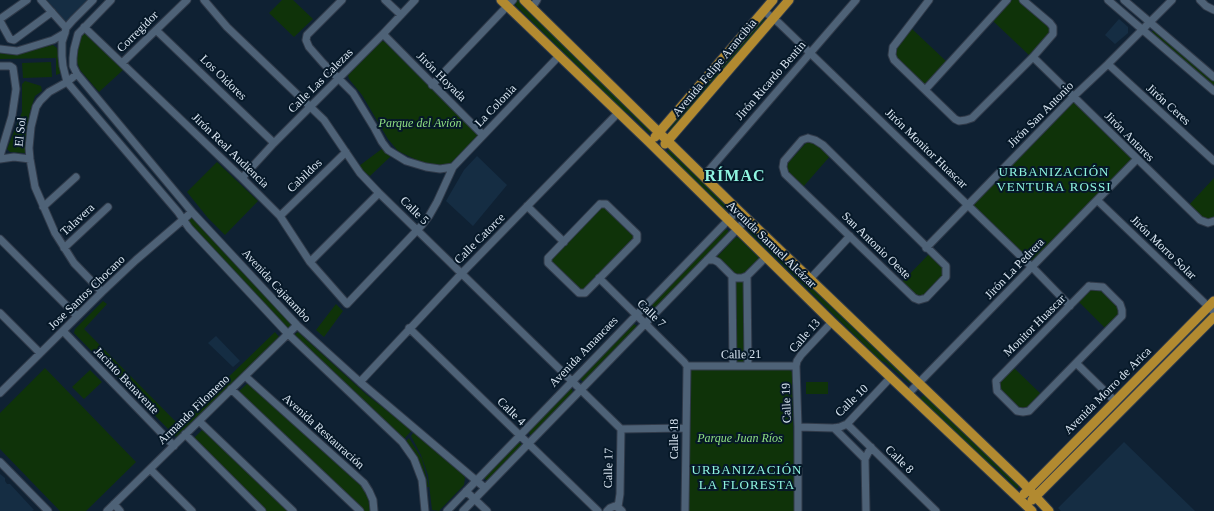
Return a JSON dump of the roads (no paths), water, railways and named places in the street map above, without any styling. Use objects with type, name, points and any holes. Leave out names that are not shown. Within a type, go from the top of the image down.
[{"type":"main road","name":"Avenida Samuel Alcázar","points":[[524,0],[738,210],[919,383],[1049,511]]},
{"type":"main road","name":"Avenida Felipe Arancibia","points":[[649,142],[773,0]]},
{"type":"main road","name":"Avenida Felipe Arancibia","points":[[658,150],[668,141],[789,0]]},
{"type":"main road","name":"Avenida Samuel Alcázar","points":[[507,2],[560,56],[658,150],[832,322],[1030,508]]},
{"type":"main road","name":"Avenida Morro de Arica","points":[[1020,499],[1028,489],[1115,401],[1212,306]]},
{"type":"main road","name":"Avenida Morro de Arica","points":[[1030,508],[1035,496],[1214,317]]},
{"type":"street","points":[[27,0],[0,20],[10,39],[14,40],[52,12]]},
{"type":"street","points":[[41,0],[52,12],[65,31],[62,42],[62,56],[67,82]]},
{"type":"street","points":[[0,49],[17,50],[53,40],[65,31],[93,0]]},
{"type":"street","points":[[77,74],[73,66],[74,49],[78,34],[111,0]]},
{"type":"street","name":"Corregidor","points":[[122,64],[187,0]]},
{"type":"street","name":"Calle 5","points":[[204,0],[227,27],[324,120],[360,173],[621,429]]},
{"type":"street","points":[[342,0],[307,35],[306,40],[309,47],[353,93],[388,150],[406,161],[426,167],[440,169],[453,167]]},
{"type":"street","points":[[385,0],[401,15]]},
{"type":"street","name":"Calle Las Calezas","points":[[242,178],[274,143],[415,0]]},
{"type":"street","points":[[532,8],[537,0]]},
{"type":"street","name":"Jirón Ricardo Bentin","points":[[704,176],[856,0]]},
{"type":"street","points":[[929,0],[898,38],[892,51],[894,60],[955,119],[960,121],[972,118],[1033,57],[1053,34],[1053,27],[1050,23],[1023,0]]},
{"type":"street","points":[[925,90],[1007,0]]},
{"type":"street","points":[[1108,0],[1214,91]]},
{"type":"street","points":[[1124,0],[1214,77]]},
{"type":"street","name":"Jirón San Antonio","points":[[926,248],[1073,97],[1172,0]]},
{"type":"street","points":[[1200,0],[1206,6],[1214,10]]},
{"type":"street","points":[[432,85],[507,2]]},
{"type":"street","name":"Jirón Monitor Huascar","points":[[764,11],[773,17],[1032,267],[1070,306]]},
{"type":"street","name":"Jirón Real Audiencia","points":[[84,27],[280,216],[310,262],[346,304]]},
{"type":"street","name":"Los Oidores","points":[[156,30],[274,143]]},
{"type":"street","name":"Jirón Hoyada","points":[[383,34],[483,135]]},
{"type":"street","name":"La Colonia","points":[[346,304],[429,216],[453,167],[560,56]]},
{"type":"street","name":"Jirón Antares","points":[[1033,57],[1136,160],[1200,220],[1208,223],[1214,221]]},
{"type":"street","name":"Jirón Ceres","points":[[1108,64],[1214,161]]},
{"type":"street","points":[[0,66],[10,66],[13,68],[16,89],[12,116],[0,156]]},
{"type":"street","name":"El Sol","points":[[0,160],[14,158],[30,159],[31,127],[36,107],[49,92],[67,82],[77,74]]},
{"type":"street","name":"Avenida Cajatambo","points":[[77,74],[192,212],[297,325],[360,382],[485,488]]},
{"type":"street","name":"Avenida Cajatambo","points":[[67,82],[178,212],[182,220],[288,334],[394,433],[408,449],[414,459],[422,480],[425,511]]},
{"type":"street","name":"Calle Catorce","points":[[360,382],[462,272],[618,113]]},
{"type":"street","name":"San Antonio Oeste","points":[[808,138],[823,145],[946,266],[946,277],[926,298],[919,300],[914,298],[850,236],[785,174],[782,167],[784,161],[802,140],[808,138]]},
{"type":"street","points":[[129,154],[138,147]]},
{"type":"street","name":"Cabildos","points":[[280,216],[346,152]]},
{"type":"street","points":[[30,159],[35,187],[55,233],[74,263],[102,292]]},
{"type":"street","name":"Jirón La Pedrera","points":[[908,394],[1136,160]]},
{"type":"street","points":[[43,207],[76,177]]},
{"type":"street","points":[[310,262],[379,192]]},
{"type":"street","name":"Jirón Morro Solar","points":[[1097,200],[1212,306]]},
{"type":"street","points":[[600,204],[606,204],[637,234],[637,240],[585,293],[579,293],[548,263],[548,258],[564,242],[600,204]]},
{"type":"street","points":[[527,206],[564,242]]},
{"type":"street","name":"Talavera","points":[[64,248],[108,207]]},
{"type":"street","name":"Avenida Amancaes","points":[[447,511],[571,381],[738,210]]},
{"type":"street","name":"Jose Santos Chocano","points":[[1,390],[102,292],[192,212]]},
{"type":"street","name":"Avenida Amancaes","points":[[463,511],[748,219]]},
{"type":"street","points":[[810,278],[850,236]]},
{"type":"street","points":[[0,239],[77,316]]},
{"type":"street","points":[[708,260],[718,262],[736,278],[747,276],[760,262],[769,259]]},
{"type":"street","points":[[732,276],[733,366]]},
{"type":"street","points":[[747,276],[748,366]]},
{"type":"street","name":"Calle 7","points":[[599,278],[687,366]]},
{"type":"street","name":"Monitor Huascar","points":[[1089,286],[1103,287],[1120,304],[1122,316],[1029,411],[1017,411],[996,391],[996,381],[1070,306],[1089,286]]},
{"type":"street","points":[[0,313],[40,353]]},
{"type":"street","name":"Calle 13","points":[[796,366],[800,355],[832,322]]},
{"type":"street","name":"Armando Filomeno","points":[[107,511],[297,325]]},
{"type":"street","name":"Calle 4","points":[[409,328],[598,511]]},
{"type":"street","name":"Jacinto Benavente","points":[[63,331],[174,446]]},
{"type":"street","points":[[1076,363],[1115,401]]},
{"type":"street","name":"Calle 21","points":[[687,366],[796,366]]},
{"type":"street","name":"Calle 18","points":[[685,511],[687,366]]},
{"type":"street","name":"Calle 19","points":[[796,366],[798,511]]},
{"type":"street","name":"Avenida Restauración","points":[[245,376],[364,483],[373,500],[374,511]]},
{"type":"street","name":"Calle 10","points":[[798,426],[834,428],[847,424],[891,378]]},
{"type":"street","points":[[231,389],[360,511]]},
{"type":"street","points":[[199,421],[293,511]]},
{"type":"street","name":"Calle 8","points":[[847,424],[936,511]]},
{"type":"street","points":[[621,429],[686,428]]},
{"type":"street","points":[[834,428],[865,459]]},
{"type":"street","name":"Calle 17","points":[[620,509],[621,429]]},
{"type":"street","points":[[185,434],[262,511]]},
{"type":"street","points":[[866,511],[865,459],[871,447]]},
{"type":"street","points":[[0,462],[48,511]]},
{"type":"street","points":[[150,468],[192,511]]},
{"type":"street","points":[[466,491],[487,511]]},
{"type":"street","points":[[114,504],[120,511]]},
{"type":"street","points":[[608,511],[612,507],[620,509]]},
{"type":"district","name":"RÍMAC","points":[[735,177]]},
{"type":"district","name":"URBANIZACIÓN VENTURA ROSSI","points":[[1054,180]]},
{"type":"district","name":"URBANIZACIÓN LA FLORESTA","points":[[747,478]]},
{"type":"park label","name":"Parque del Avión","points":[[420,124]]},
{"type":"park label","name":"Parque Juan Ríos","points":[[740,439]]}]
